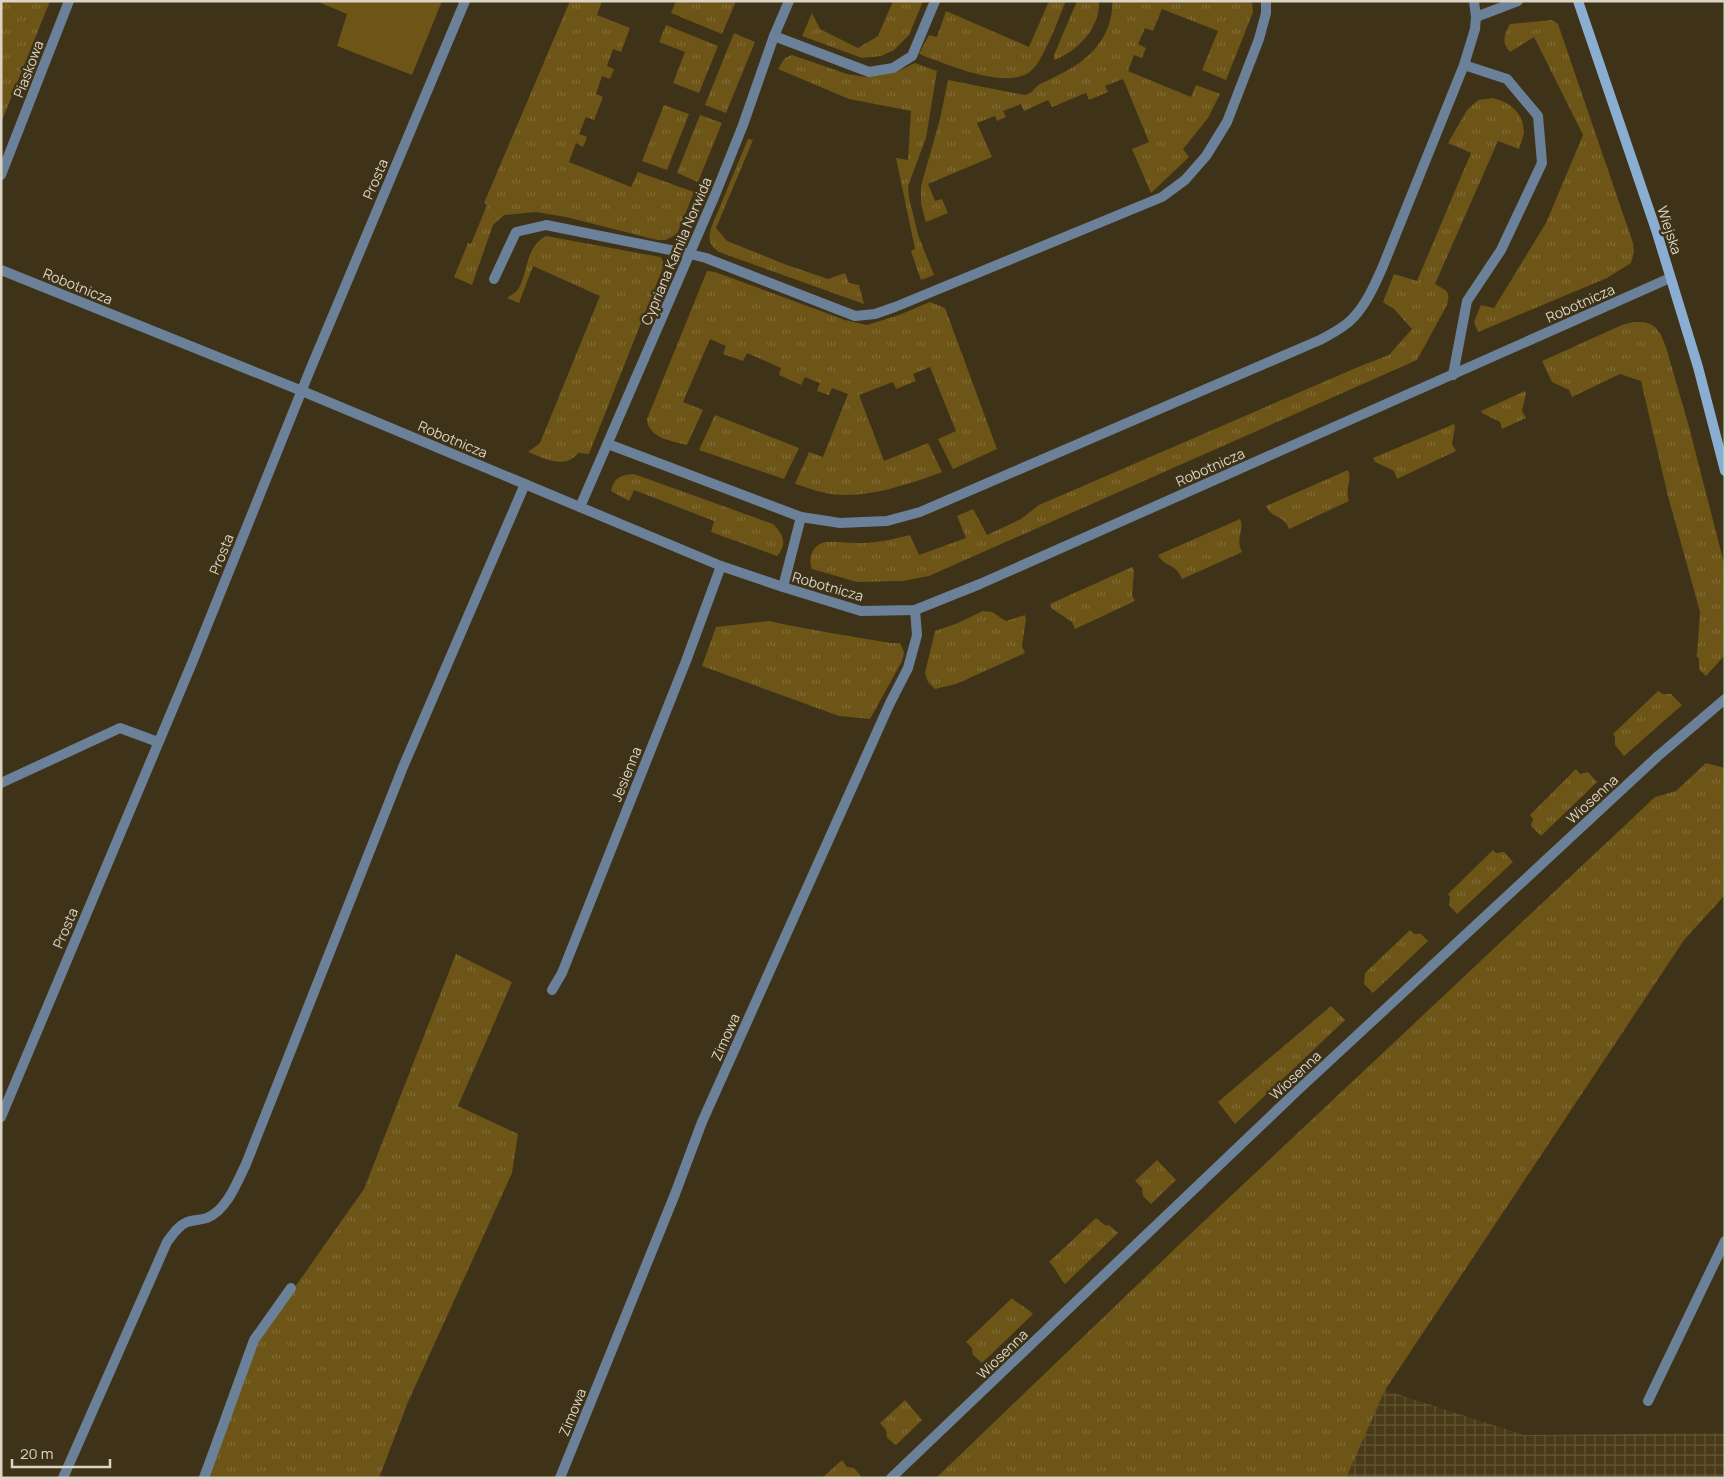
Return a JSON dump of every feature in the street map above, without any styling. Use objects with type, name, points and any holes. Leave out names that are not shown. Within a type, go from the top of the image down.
[{"type":"street","name":"Piaskowa","points":[[1,175],[69,1]]},
{"type":"street","name":"Prosta","points":[[1,1117],[192,662],[464,1]]},
{"type":"street","name":"Cypriana Kamila Norwida","points":[[580,507],[690,254],[743,125],[774,36],[789,1]]},
{"type":"street","points":[[774,36],[869,72],[893,68],[912,56],[935,1]]},
{"type":"street","points":[[494,279],[516,232],[546,225],[706,258],[855,316],[875,314],[1162,197],[1185,180],[1206,156],[1228,122],[1259,40],[1266,12],[1266,1]]},
{"type":"street","points":[[608,444],[801,517],[840,524],[887,520],[920,512],[1320,340],[1341,328],[1353,318],[1369,296],[1381,272],[1464,65],[1476,17],[1474,1]]},
{"type":"street","points":[[1476,17],[1518,1]]},
{"type":"street","name":"Wiejska","points":[[1578,1],[1607,84],[1698,367],[1725,471]]},
{"type":"street","points":[[1452,375],[1467,301],[1501,250],[1542,163],[1538,116],[1507,79],[1464,65]]},
{"type":"street","name":"Robotnicza","points":[[1,270],[302,391],[721,566],[861,611],[915,610],[980,584],[1670,278]]},
{"type":"street","points":[[63,1478],[167,1242],[176,1230],[187,1222],[207,1218],[217,1211],[230,1196],[246,1164],[403,767],[525,484]]},
{"type":"street","points":[[783,587],[801,517]]},
{"type":"street","name":"Jesienna","points":[[552,990],[562,973],[686,661],[721,566]]},
{"type":"street","name":"Zimowa","points":[[560,1478],[675,1194],[702,1122],[890,703],[908,668],[917,634],[915,610]]},
{"type":"street","name":"Wiosenna","points":[[891,1478],[1297,1091],[1644,769],[1725,699]]},
{"type":"street","points":[[1,783],[120,728],[158,742]]},
{"type":"street","points":[[1648,1401],[1725,1241]]},
{"type":"street","points":[[204,1478],[254,1340],[291,1288]]},
{"type":"shaded area","points":[[1385,1390],[1524,1435],[1725,1433],[1725,1478],[1345,1478]]},
{"type":"green space","points":[[1,1],[50,1],[1,123]]},
{"type":"green space","points":[[316,1],[442,1],[412,75],[337,46],[347,14]]},
{"type":"green space","points":[[570,1],[602,1],[597,15],[630,28],[621,52],[613,49],[607,66],[614,69],[610,79],[602,76],[596,94],[603,97],[594,120],[586,117],[579,134],[587,137],[583,147],[576,143],[569,162],[631,187],[638,172],[694,192],[677,234],[666,240],[657,240],[566,217],[536,212],[504,215],[493,225],[472,285],[454,277],[468,243],[471,244],[487,205],[484,203]]},
{"type":"green space","points":[[676,1],[736,1],[722,34],[671,13]]},
{"type":"green space","points":[[893,1],[923,1],[909,35],[894,50],[881,56],[862,58],[802,36],[812,13],[820,29],[858,48],[878,36]]},
{"type":"green space","points":[[1049,1],[1066,1],[1037,65],[1022,76],[1008,78],[977,74],[919,54],[929,35],[937,37],[946,11],[1029,47]]},
{"type":"green space","points":[[1077,1],[1099,1],[1099,11],[1096,20],[1092,29],[1079,45],[1054,60],[1054,55]]},
{"type":"green space","points":[[1112,1],[1252,1],[1253,12],[1226,80],[1202,70],[1218,31],[1162,9],[1153,31],[1145,28],[1138,44],[1146,48],[1142,58],[1134,55],[1128,71],[1191,97],[1196,85],[1220,94],[1208,118],[1183,149],[1189,157],[1151,193],[1132,149],[1149,142],[1123,79],[1105,86],[1108,92],[1089,100],[1086,93],[1052,107],[1048,100],[1024,111],[1021,104],[1003,111],[1006,117],[997,121],[995,116],[977,123],[992,157],[928,184],[935,201],[942,199],[948,213],[926,222],[921,204],[921,186],[940,119],[948,80],[1025,95],[1028,94],[1040,84],[1072,68],[1090,54],[1098,45],[1109,24]]},
{"type":"green space","points":[[1552,20],[1558,24],[1633,243],[1634,252],[1631,263],[1607,278],[1478,332],[1474,322],[1481,305],[1494,308],[1546,223],[1583,135],[1534,37],[1510,52],[1504,42],[1510,24]]},
{"type":"green space","points":[[666,25],[718,46],[699,93],[673,83],[685,52],[659,42]]},
{"type":"green space","points":[[734,33],[755,42],[726,113],[705,105]]},
{"type":"green space","points":[[792,55],[847,74],[865,77],[894,73],[915,63],[937,71],[926,138],[908,186],[918,235],[934,275],[921,280],[911,251],[915,249],[896,158],[908,160],[911,111],[849,99],[778,69],[785,58]]},
{"type":"green space","points":[[1492,98],[1505,102],[1519,114],[1522,120],[1524,135],[1519,149],[1498,141],[1435,284],[1447,292],[1447,305],[1417,360],[929,576],[902,581],[857,582],[812,569],[810,562],[811,554],[815,547],[822,543],[870,543],[910,535],[919,555],[966,538],[957,516],[973,509],[987,535],[1021,519],[1039,505],[1389,355],[1412,329],[1394,309],[1383,302],[1394,274],[1417,281],[1471,153],[1448,143],[1467,110],[1478,100]]},
{"type":"green space","points":[[664,105],[689,114],[667,170],[642,161]]},
{"type":"green space","points":[[700,115],[722,123],[698,182],[677,173]]},
{"type":"green space","points":[[748,139],[753,140],[716,228],[727,241],[787,265],[828,279],[845,273],[849,283],[859,285],[864,304],[719,252],[713,247],[710,239],[711,228]]},
{"type":"green space","points":[[546,236],[660,257],[664,265],[589,454],[578,453],[573,458],[561,462],[528,452],[540,443],[600,296],[533,266],[519,303],[507,298],[519,288],[534,246]]},
{"type":"green space","points":[[707,271],[715,272],[845,320],[867,325],[899,315],[930,302],[945,308],[997,449],[953,469],[938,439],[956,431],[930,367],[913,374],[916,381],[896,389],[893,382],[859,395],[884,461],[928,443],[942,472],[898,487],[851,495],[835,495],[795,484],[809,452],[823,457],[848,394],[832,388],[829,395],[817,391],[820,383],[805,377],[801,385],[779,375],[781,368],[747,353],[743,361],[723,354],[726,346],[710,339],[683,402],[703,410],[687,445],[656,435],[648,425],[647,419]]},
{"type":"green space","points":[[1644,322],[1655,327],[1666,347],[1725,567],[1725,655],[1706,676],[1699,669],[1699,659],[1696,656],[1700,612],[1668,496],[1641,381],[1620,374],[1572,397],[1569,390],[1552,382],[1542,361],[1622,325]]},
{"type":"green space","points":[[1525,391],[1522,411],[1526,418],[1502,429],[1500,422],[1481,411]]},
{"type":"green space","points":[[715,415],[799,448],[784,479],[699,450]]},
{"type":"green space","points":[[1454,424],[1452,444],[1456,451],[1397,479],[1394,471],[1375,462],[1373,458]]},
{"type":"green space","points":[[1348,470],[1350,478],[1347,492],[1349,501],[1289,529],[1284,521],[1271,513],[1266,506]]},
{"type":"green space","points":[[634,474],[773,524],[783,539],[780,552],[777,556],[711,532],[714,521],[634,490],[629,501],[611,491],[618,478]]},
{"type":"green space","points":[[1240,519],[1239,542],[1242,552],[1182,579],[1177,570],[1163,562],[1158,555]]},
{"type":"green space","points":[[1132,567],[1134,571],[1132,595],[1135,601],[1075,629],[1072,622],[1051,608],[1050,604]]},
{"type":"green space","points":[[983,611],[992,612],[1006,621],[1025,615],[1022,646],[1025,653],[956,684],[935,689],[928,682],[925,673],[935,631]]},
{"type":"green space","points":[[769,621],[900,643],[904,652],[902,661],[870,719],[839,716],[702,666],[716,627]]},
{"type":"green space","points":[[1658,691],[1663,694],[1671,694],[1682,705],[1624,756],[1615,745],[1613,734]]},
{"type":"green space","points":[[1706,763],[1725,768],[1725,895],[1684,940],[1385,1390],[1346,1478],[936,1478],[1184,1240],[1655,797],[1676,791]]},
{"type":"green space","points":[[1576,769],[1580,774],[1588,772],[1597,782],[1541,836],[1531,826],[1533,819],[1530,815]]},
{"type":"green space","points":[[1493,850],[1496,853],[1504,852],[1513,862],[1457,914],[1449,905],[1450,897],[1448,894]]},
{"type":"green space","points":[[1410,930],[1414,934],[1421,934],[1428,941],[1373,993],[1364,984],[1365,973]]},
{"type":"green space","points":[[456,954],[512,982],[458,1106],[518,1134],[512,1173],[408,1402],[379,1478],[198,1478],[252,1348],[364,1189]]},
{"type":"green space","points":[[1331,1006],[1345,1020],[1235,1124],[1218,1102]]},
{"type":"green space","points":[[1157,1160],[1176,1180],[1151,1204],[1143,1196],[1142,1188],[1135,1181]]},
{"type":"green space","points":[[1096,1218],[1106,1226],[1109,1225],[1118,1233],[1065,1284],[1049,1262]]},
{"type":"green space","points":[[1012,1298],[1033,1314],[982,1363],[973,1355],[972,1348],[966,1342]]},
{"type":"green space","points":[[905,1400],[922,1420],[896,1445],[887,1438],[886,1430],[880,1423]]},
{"type":"green space","points":[[842,1460],[847,1467],[854,1468],[861,1476],[859,1478],[822,1478]]}]
